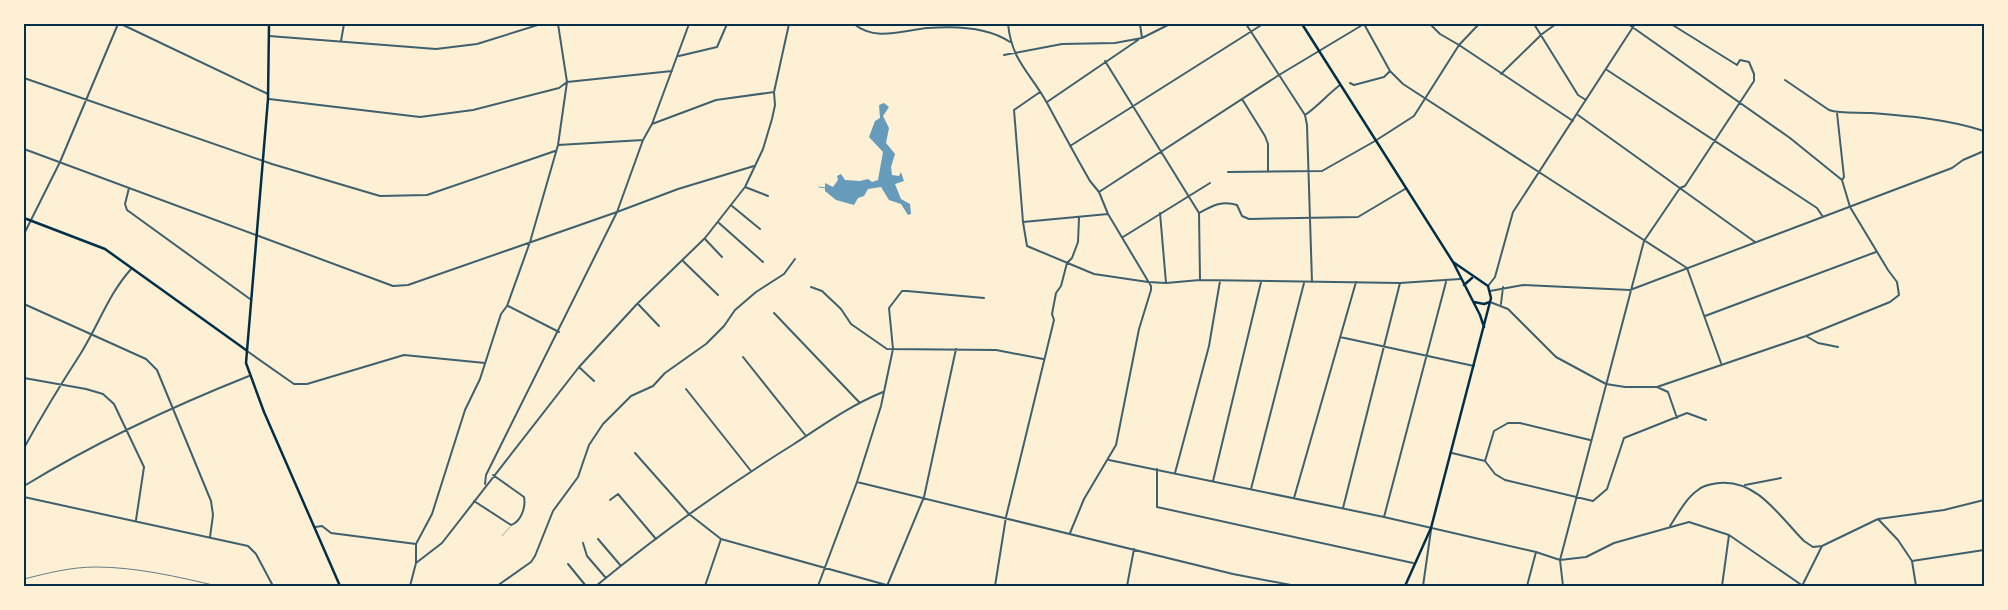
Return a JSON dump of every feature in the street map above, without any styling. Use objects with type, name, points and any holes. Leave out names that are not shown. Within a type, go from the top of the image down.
[{"type":"main road","points":[[269,24],[268,99],[246,363],[249,376],[340,586]]},
{"type":"main road","points":[[1302,24],[1453,262],[1484,329]]},
{"type":"main road","points":[[24,218],[105,249],[246,350]]},
{"type":"main road","points":[[1405,586],[1414,563],[1432,528],[1490,302],[1488,286],[1453,262]]},
{"type":"main road","points":[[1464,287],[1466,282],[1473,277]]},
{"type":"main road","points":[[1473,302],[1479,304],[1490,302]]},
{"type":"street","points":[[24,234],[60,162],[119,24],[268,94]]},
{"type":"street","points":[[341,41],[344,24]]},
{"type":"street","points":[[269,36],[436,48],[477,44],[541,24]]},
{"type":"street","points":[[410,586],[416,563],[416,544],[432,514],[465,410],[480,379],[501,314],[507,306],[530,242],[558,145],[567,82],[558,24]]},
{"type":"street","points":[[484,487],[486,476],[617,212],[643,140],[652,124],[679,56],[689,24]]},
{"type":"street","points":[[679,56],[717,47],[721,43],[727,24]]},
{"type":"street","points":[[416,563],[442,543],[493,475],[579,367],[637,304],[705,238],[732,206],[745,187],[763,149],[772,119],[775,105],[774,92],[790,24]]},
{"type":"street","points":[[854,24],[884,36],[931,28],[964,29],[995,33],[1010,42]]},
{"type":"street","points":[[1008,24],[1010,42],[1014,54],[1047,102],[1070,146],[1099,192],[1108,214],[1123,237],[1151,290],[1139,329],[1116,445],[1109,460],[1084,499],[1070,533]]},
{"type":"street","points":[[1140,24],[1142,38]]},
{"type":"street","points":[[1047,102],[1105,61],[1142,38],[1170,24]]},
{"type":"street","points":[[1246,24],[1305,115],[1308,133],[1312,282]]},
{"type":"street","points":[[1070,146],[1263,24]]},
{"type":"street","points":[[1099,192],[1279,75],[1364,24],[1390,71],[1403,84],[1687,268],[1721,363]]},
{"type":"street","points":[[1430,24],[1440,34],[1573,121]]},
{"type":"street","points":[[1228,172],[1309,172],[1326,170],[1409,120],[1425,99],[1459,45],[1479,24]]},
{"type":"street","points":[[1534,24],[1542,34],[1578,95],[1586,100]]},
{"type":"street","points":[[1501,74],[1542,34],[1556,24]]},
{"type":"street","points":[[1628,24],[1631,28],[1740,102],[1842,180]]},
{"type":"street","points":[[1488,286],[1495,276],[1510,217],[1607,70],[1635,24]]},
{"type":"street","points":[[1563,586],[1560,560],[1574,498],[1603,401],[1644,241],[1680,188],[1685,186],[1714,144],[1714,140],[1754,81],[1752,66],[1749,62],[1740,60],[1737,65],[1671,24]]},
{"type":"street","points":[[1004,55],[1062,44],[1120,43],[1142,38]]},
{"type":"street","points":[[1105,61],[1160,153],[1199,213],[1200,280]]},
{"type":"street","points":[[268,99],[420,117],[474,110],[559,88],[567,82],[672,70]]},
{"type":"street","points":[[1607,70],[1817,208],[1823,217]]},
{"type":"street","points":[[1350,83],[1354,84],[1384,77],[1390,71]]},
{"type":"street","points":[[24,78],[263,161],[380,196],[426,195],[555,151]]},
{"type":"street","points":[[1785,80],[1829,110],[1837,113],[1849,111],[1894,115],[1946,122],[1984,131]]},
{"type":"street","points":[[1305,115],[1319,106],[1324,97],[1340,85]]},
{"type":"street","points":[[652,124],[716,100],[774,92]]},
{"type":"street","points":[[1040,92],[1014,110],[1023,222],[1027,246],[1094,274],[1148,282],[1220,280],[1400,283],[1460,279]]},
{"type":"street","points":[[1242,99],[1268,144],[1268,172]]},
{"type":"street","points":[[1490,302],[1508,308],[1556,357],[1606,384],[1625,387],[1657,387],[1721,363],[1806,336],[1890,302],[1899,294],[1897,282],[1876,252],[1850,207],[1842,180],[1844,177],[1837,113]]},
{"type":"street","points":[[1577,115],[1755,242]]},
{"type":"street","points":[[558,145],[643,140]]},
{"type":"street","points":[[24,149],[392,286],[408,284],[678,189],[754,166]]},
{"type":"street","points":[[1490,291],[1504,287],[1558,286],[1630,290],[1952,168],[1963,160],[1984,152]]},
{"type":"street","points":[[1123,237],[1210,183]]},
{"type":"street","points":[[745,187],[768,196]]},
{"type":"street","points":[[129,188],[125,204],[127,210],[251,299]]},
{"type":"street","points":[[1199,213],[1215,204],[1226,202],[1237,206],[1242,216],[1249,219],[1358,217],[1405,189]]},
{"type":"street","points":[[732,206],[760,229]]},
{"type":"street","points":[[1160,213],[1166,283]]},
{"type":"street","points":[[1023,222],[1108,214]]},
{"type":"street","points":[[994,586],[1006,517],[1054,320],[1052,314],[1056,293],[1061,286],[1067,263],[1072,258],[1078,242],[1079,218]]},
{"type":"street","points":[[719,223],[764,262]]},
{"type":"street","points":[[705,238],[722,257]]},
{"type":"street","points":[[1704,316],[1876,252]]},
{"type":"street","points":[[497,586],[531,562],[553,511],[578,477],[589,445],[617,409],[631,396],[653,386],[665,373],[706,344],[730,320],[735,310],[756,292],[784,274],[795,259]]},
{"type":"street","points":[[682,261],[718,295]]},
{"type":"street","points":[[24,448],[59,386],[91,335],[117,284],[132,268]]},
{"type":"street","points":[[1175,473],[1209,346],[1220,280]]},
{"type":"street","points":[[1384,517],[1446,281]]},
{"type":"street","points":[[1213,481],[1261,282]]},
{"type":"street","points":[[1251,489],[1304,282]]},
{"type":"street","points":[[1294,498],[1356,282]]},
{"type":"street","points":[[1343,508],[1400,283]]},
{"type":"street","points":[[812,287],[822,291],[834,301],[852,324],[887,349],[996,350],[1043,359]]},
{"type":"street","points":[[1501,305],[1504,287]]},
{"type":"street","points":[[818,586],[858,482],[883,392],[893,349],[889,308],[902,291],[984,298]]},
{"type":"street","points":[[24,304],[146,359],[157,370],[211,500],[213,515],[210,538]]},
{"type":"street","points":[[637,304],[659,326]]},
{"type":"street","points":[[507,306],[559,332]]},
{"type":"street","points":[[774,314],[859,402]]},
{"type":"street","points":[[1806,336],[1818,343],[1838,347]]},
{"type":"street","points":[[1340,337],[1474,366]]},
{"type":"street","points":[[635,453],[689,514],[721,539],[888,586],[924,497],[956,349]]},
{"type":"street","points":[[246,350],[294,384],[307,384],[404,355],[485,363]]},
{"type":"street","points":[[743,357],[806,436]]},
{"type":"street","points":[[579,367],[594,381]]},
{"type":"street","points":[[24,486],[126,428],[172,406],[249,376]]},
{"type":"street","points":[[24,378],[59,386],[86,389],[110,398],[144,468],[136,521]]},
{"type":"street","points":[[1657,387],[1668,392],[1677,418]]},
{"type":"street","points":[[686,389],[750,471]]},
{"type":"street","points":[[596,586],[689,514],[750,471],[859,402],[883,392]]},
{"type":"street","points":[[1452,452],[1485,461],[1495,474],[1505,480],[1593,502],[1607,489],[1624,438],[1687,413],[1706,420]]},
{"type":"street","points":[[1485,461],[1494,431],[1508,422],[1538,426],[1590,440]]},
{"type":"street","points":[[1109,460],[1384,517],[1536,552],[1560,560],[1586,557],[1614,543],[1689,522],[1729,535],[1802,586],[1822,546]]},
{"type":"street","points":[[1157,469],[1157,507],[1414,563]]},
{"type":"street","points":[[474,501],[511,526],[521,516],[525,505],[524,497],[493,475]]},
{"type":"street","points":[[1745,485],[1781,478]]},
{"type":"street","points":[[858,482],[1233,574],[1296,586]]},
{"type":"street","points":[[1670,526],[1698,489],[1713,484],[1731,482],[1745,485],[1756,492],[1804,541],[1813,546],[1822,546],[1878,519],[1944,510],[1984,500]]},
{"type":"street","points":[[610,500],[618,494],[656,539]]},
{"type":"street","points":[[24,497],[136,521],[252,549],[273,586]]},
{"type":"street","points":[[1878,519],[1898,540],[1912,560],[1916,586]]},
{"type":"street","points":[[315,527],[322,526],[331,533],[416,544]]},
{"type":"street","points":[[1423,586],[1432,528]]},
{"type":"street","points":[[1722,586],[1729,535]]},
{"type":"street","points":[[598,539],[621,566]]},
{"type":"street","points":[[705,586],[721,539]]},
{"type":"street","points":[[582,543],[587,556],[606,578]]},
{"type":"street","points":[[1127,586],[1134,549]]},
{"type":"street","points":[[1912,560],[1984,550]]},
{"type":"street","points":[[1527,586],[1536,552]]},
{"type":"street","points":[[568,564],[586,586]]},
{"type":"lane","points":[[502,536],[511,526]]},
{"type":"water","points":[[884,103],[889,107],[883,116],[889,128],[886,143],[895,154],[891,167],[892,175],[899,176],[901,172],[904,181],[895,184],[901,199],[910,204],[911,214],[908,215],[901,204],[889,200],[881,187],[868,189],[864,196],[858,198],[854,205],[836,200],[825,191],[825,183],[833,187],[838,180],[837,176],[841,174],[845,180],[860,181],[868,179],[872,182],[878,180],[883,152],[869,137],[875,121],[880,118],[879,105]]},
{"type":"waterway","points":[[819,187],[826,188]]},
{"type":"railway","points":[[24,579],[69,569],[111,567],[157,573],[217,586]]}]
